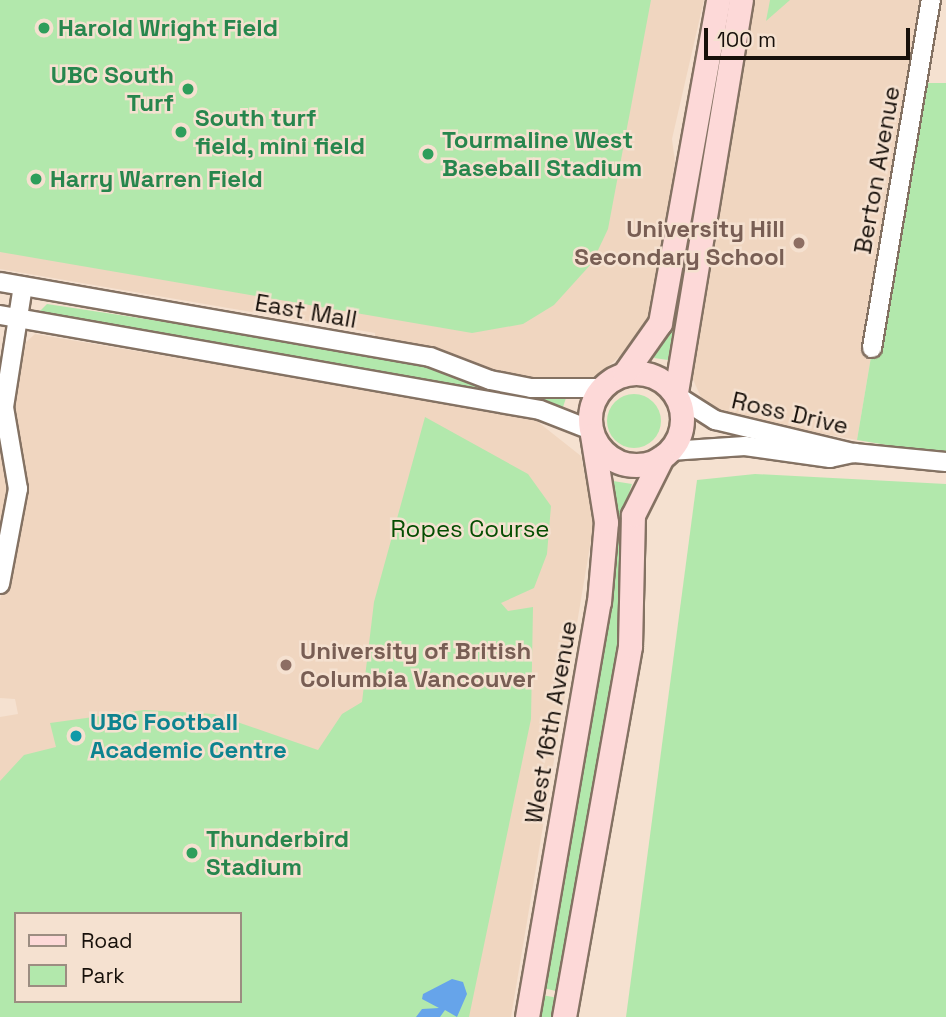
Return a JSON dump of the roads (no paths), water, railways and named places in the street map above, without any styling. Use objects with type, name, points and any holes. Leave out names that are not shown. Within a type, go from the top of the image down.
[{"type":"main road","points":[[666,454],[629,462],[611,456],[592,433],[589,410],[601,388],[624,374],[660,323],[718,0]]},
{"type":"main road","points":[[564,1017],[631,646],[633,515],[683,428],[678,394],[741,0]]},
{"type":"main road","points":[[624,374],[678,394]]},
{"type":"main road","name":"West 16th Avenue","points":[[527,1017],[599,602],[606,522],[592,433]]},
{"type":"street","name":"Berton Avenue","points":[[872,348],[931,0]]},
{"type":"street","name":"East Mall","points":[[0,282],[430,357],[490,380],[531,388],[601,388]]},
{"type":"street","points":[[0,584],[18,489],[4,407],[8,316],[23,286]]},
{"type":"street","points":[[8,316],[540,410],[592,433]]},
{"type":"street","name":"Ross Drive","points":[[678,394],[715,420],[854,453],[946,462]]},
{"type":"street","name":"Ross Drive","points":[[666,454],[745,446],[830,458],[854,453]]},
{"type":"water","points":[[452,979],[463,982],[467,994],[457,1017],[445,1010],[440,1017],[416,1017],[422,1009],[439,1008],[422,999],[423,994]]},
{"type":"place","name":"Harold Wright Field","points":[[44,28]]},
{"type":"place","name":"UBC South Turf","points":[[188,89]]},
{"type":"place","name":"South turf field, mini field","points":[[181,132]]},
{"type":"place","name":"Tourmaline West Baseball Stadium","points":[[428,154]]},
{"type":"place","name":"Harry Warren Field","points":[[36,179]]},
{"type":"place","name":"University Hill Secondary School","points":[[799,243]]},
{"type":"place","name":"University of British Columbia Vancouver","points":[[286,665]]},
{"type":"place","name":"UBC Football Academic Centre","points":[[76,736]]},
{"type":"place","name":"Thunderbird Stadium","points":[[192,853]]},
{"type":"park label","name":"Ropes Course","points":[[470,529]]}]
